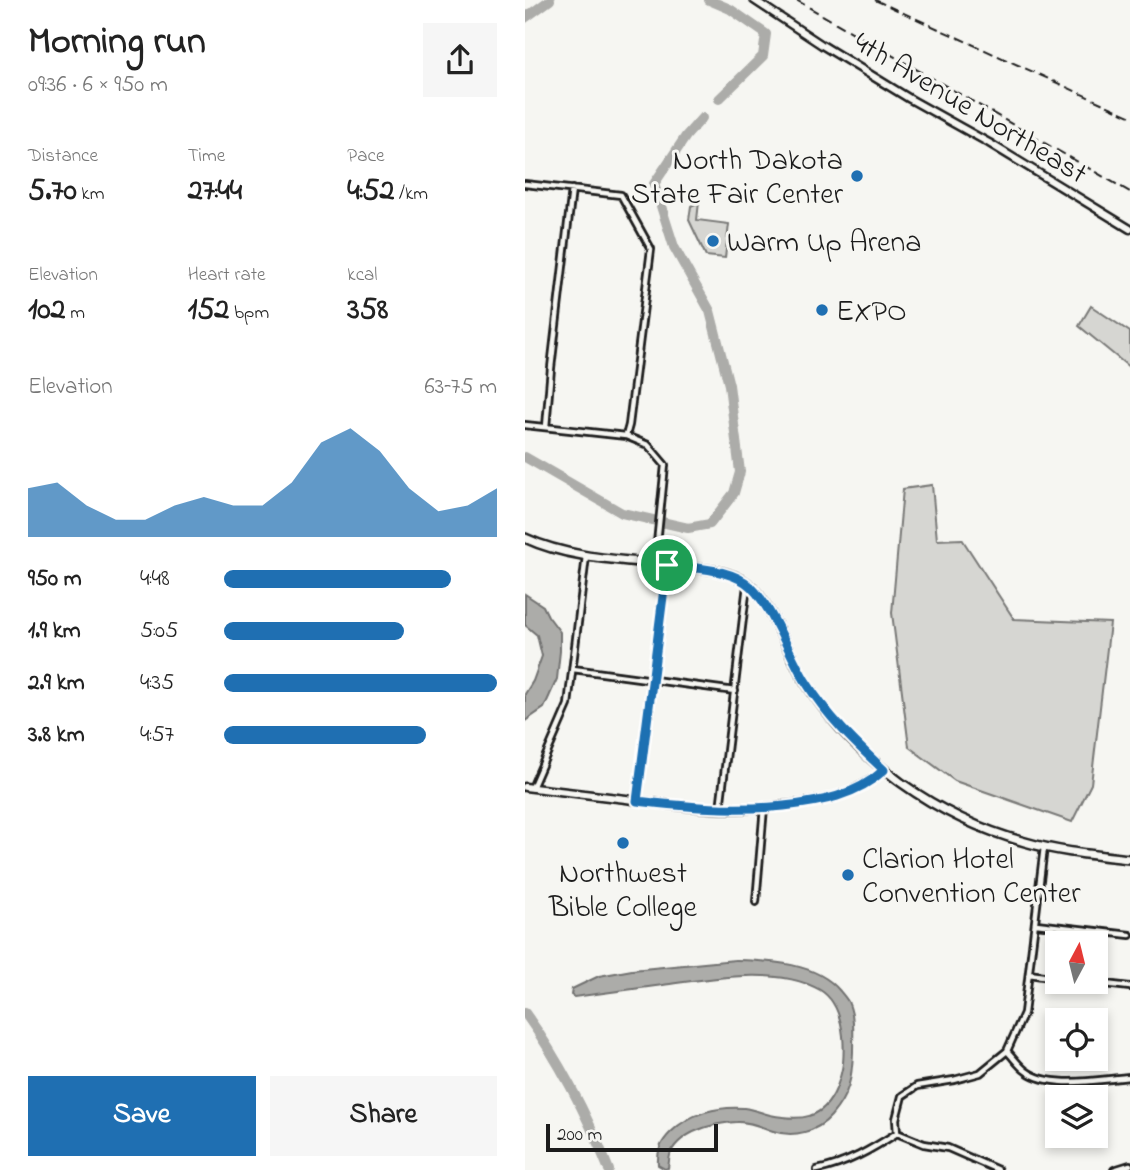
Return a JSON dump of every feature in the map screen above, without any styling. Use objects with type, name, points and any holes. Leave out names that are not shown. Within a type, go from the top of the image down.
[{"type":"main road","points":[[525,538],[552,549],[716,571],[738,578],[748,584],[762,600],[806,683],[825,710],[884,770],[937,806],[992,832],[1044,847],[1130,859]]},
{"type":"main road","points":[[847,734],[857,745]]},
{"type":"street","name":"4th Avenue Northeast","points":[[754,0],[910,99],[989,143],[1130,229]]},
{"type":"street","points":[[525,184],[621,195],[652,249],[626,436]]},
{"type":"street","points":[[546,427],[572,189]]},
{"type":"street","points":[[525,425],[626,436],[648,445],[666,465],[655,563]]},
{"type":"street","points":[[587,555],[568,705],[529,787],[720,809],[764,807],[808,803],[841,796],[876,778],[884,770]]},
{"type":"street","points":[[637,801],[667,565]]},
{"type":"street","points":[[720,809],[748,584]]},
{"type":"street","points":[[573,669],[735,691]]},
{"type":"street","points":[[756,902],[764,807]]},
{"type":"street","points":[[897,1133],[896,1119],[902,1096],[917,1086],[980,1073],[1007,1051],[1024,1013],[1044,847]]},
{"type":"street","points":[[1036,923],[1130,935]]},
{"type":"street","points":[[1029,974],[1045,976]]},
{"type":"street","points":[[1108,984],[1130,987]]},
{"type":"street","points":[[1007,1051],[1027,1072],[1047,1081],[1073,1082],[1130,1077]]},
{"type":"street","points":[[817,1170],[866,1153],[897,1133]]},
{"type":"street","points":[[897,1133],[923,1144],[948,1148],[998,1170]]},
{"type":"street","points":[[1114,1170],[1130,1166]]},
{"type":"shaded area","name":"Warm Up Arena","points":[[699,202],[697,220],[729,224],[725,258],[706,256],[689,220],[691,206]]},
{"type":"shaded area","points":[[1091,306],[1130,332],[1130,368],[1079,326]]},
{"type":"shaded area","points":[[932,485],[937,540],[962,539],[1014,619],[1110,623],[1091,784],[1072,822],[955,781],[909,747],[892,613],[903,489]]},
{"type":"shaded area","points":[[525,594],[543,606],[560,632],[560,651],[557,679],[544,708],[525,721],[525,694],[542,656],[537,635],[525,625]]},
{"type":"shaded area","points":[[735,960],[792,965],[818,974],[840,991],[848,1002],[853,1022],[853,1062],[848,1086],[842,1101],[831,1116],[812,1130],[789,1134],[741,1122],[709,1126],[676,1145],[670,1154],[668,1168],[665,1169],[658,1165],[662,1143],[679,1125],[696,1116],[714,1110],[734,1108],[801,1118],[824,1107],[836,1089],[843,1063],[843,1033],[834,1004],[820,990],[803,982],[764,976],[722,977],[574,997],[571,995],[572,989],[599,976],[632,970]]},
{"type":"waterway","points":[[525,18],[550,0]]},
{"type":"waterway","points":[[709,0],[730,9],[766,34],[763,56],[719,99]]},
{"type":"waterway","points":[[525,457],[622,513],[688,528],[710,524],[734,493],[740,472],[729,385],[710,311],[674,247],[654,184],[686,136],[702,118]]},
{"type":"waterway","points":[[525,1013],[572,1089],[609,1170]]},
{"type":"railway","points":[[796,0],[1130,192]]},
{"type":"railway","points":[[875,0],[1130,116]]},
{"type":"place","name":"North Dakota State Fair Center","points":[[857,176]]},
{"type":"place","name":"Warm Up Arena","points":[[713,241]]},
{"type":"place","name":"EXPO","points":[[822,310]]},
{"type":"place","name":"Northwest Bible College","points":[[623,843]]},
{"type":"place","name":"Clarion Hotel Convention Center","points":[[848,875]]},
{"type":"route","points":[[667,565],[716,571],[748,584],[762,600],[806,683],[825,710],[884,770],[876,778],[841,796],[808,803],[720,809],[637,801],[667,565]]}]
